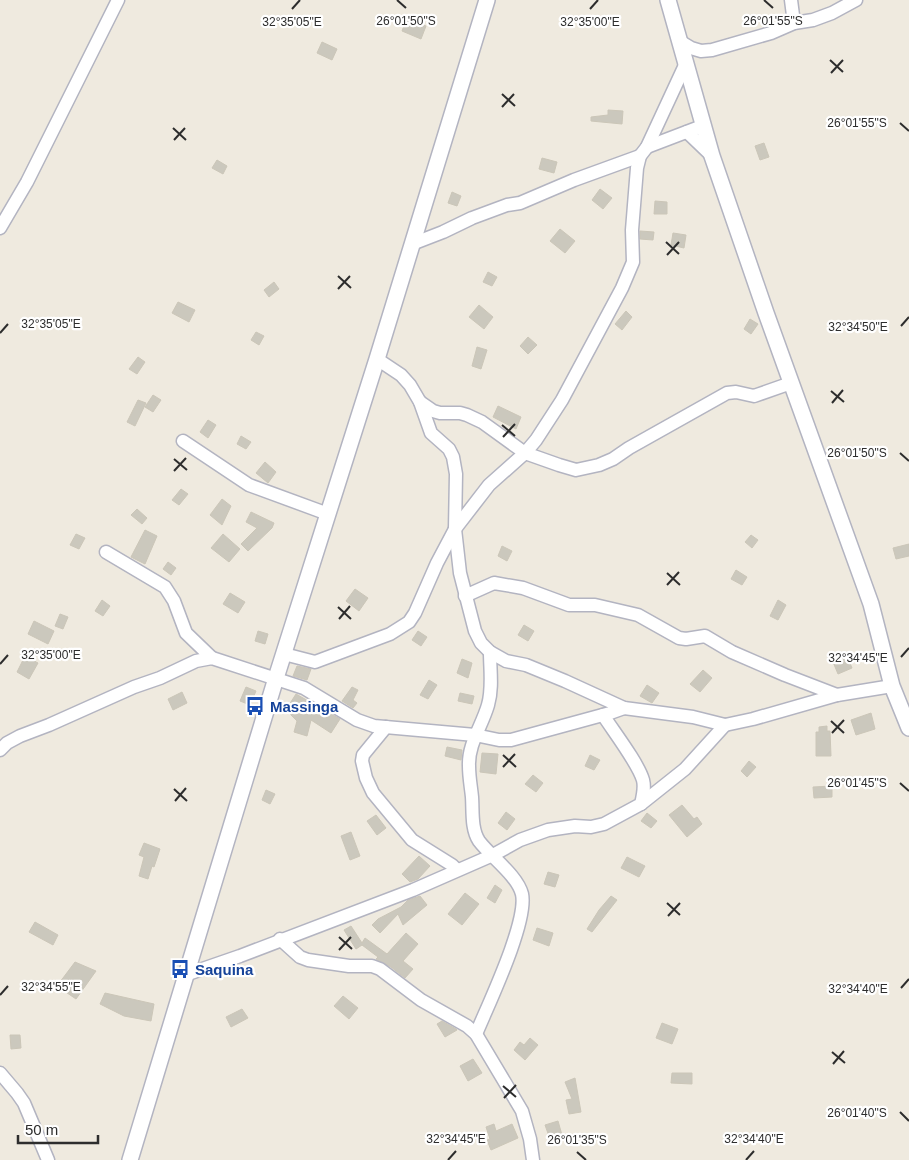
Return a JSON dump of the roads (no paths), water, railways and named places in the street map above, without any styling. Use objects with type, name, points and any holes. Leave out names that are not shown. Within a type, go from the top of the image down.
[{"type":"street","points":[[0,228],[27,182],[118,0]]},
{"type":"street","points":[[130,1160],[188,974],[276,678],[377,359],[487,0]]},
{"type":"street","points":[[668,0],[681,42],[702,126],[791,383],[871,604],[892,686],[905,704],[909,728]]},
{"type":"street","points":[[791,0],[794,23]]},
{"type":"street","points":[[681,42],[690,48],[701,51],[712,50],[794,23],[814,20],[856,0]]},
{"type":"street","points":[[284,654],[315,662],[390,634],[409,622],[455,529],[489,485],[525,453],[536,440],[562,400],[634,262],[632,230],[637,168],[686,63]]},
{"type":"street","points":[[412,244],[472,218],[507,205],[520,203],[702,126]]},
{"type":"street","points":[[687,132],[712,156]]},
{"type":"street","points":[[377,359],[401,375],[410,385],[420,402],[431,433],[449,449],[453,457],[456,474],[455,529],[460,574],[475,630],[481,643],[490,652],[506,661],[526,665],[565,681],[624,708],[693,718],[725,725],[754,719],[837,695],[892,686]]},
{"type":"street","points":[[420,402],[432,411],[460,413],[482,422],[525,453],[576,470],[612,460],[727,393],[736,392],[754,396],[791,383]]},
{"type":"street","points":[[183,442],[249,485],[328,514]]},
{"type":"street","points":[[106,552],[165,588],[174,601],[186,634],[212,658],[304,688],[357,720],[374,726],[512,740],[624,708]]},
{"type":"street","points":[[465,596],[497,583],[522,588],[569,605],[595,605],[631,613],[638,615],[678,638],[708,637],[732,652],[837,695]]},
{"type":"street","points":[[476,1034],[513,944],[522,905],[522,895],[518,885],[474,832],[468,765],[475,735],[484,719],[489,702],[491,686],[490,652]]},
{"type":"street","points":[[0,750],[7,743],[20,736],[134,687],[160,678],[196,661],[212,658]]},
{"type":"street","points":[[603,715],[644,781],[641,804]]},
{"type":"street","points":[[188,974],[413,890],[493,855],[520,840],[548,830],[574,826],[592,827],[604,824],[641,804],[685,769],[725,725]]},
{"type":"street","points":[[386,727],[363,755],[362,761],[366,778],[373,793],[412,840],[457,870]]},
{"type":"street","points":[[280,939],[300,957],[308,960],[349,966],[372,966],[380,969],[421,1000],[467,1026],[476,1034],[522,1111],[530,1139],[533,1160]]},
{"type":"street","points":[[0,1073],[24,1104],[48,1160]]},
{"type":"place","name":"Massinga","points":[[255,706]]},
{"type":"place","name":"Saquina","points":[[180,969]]}]
